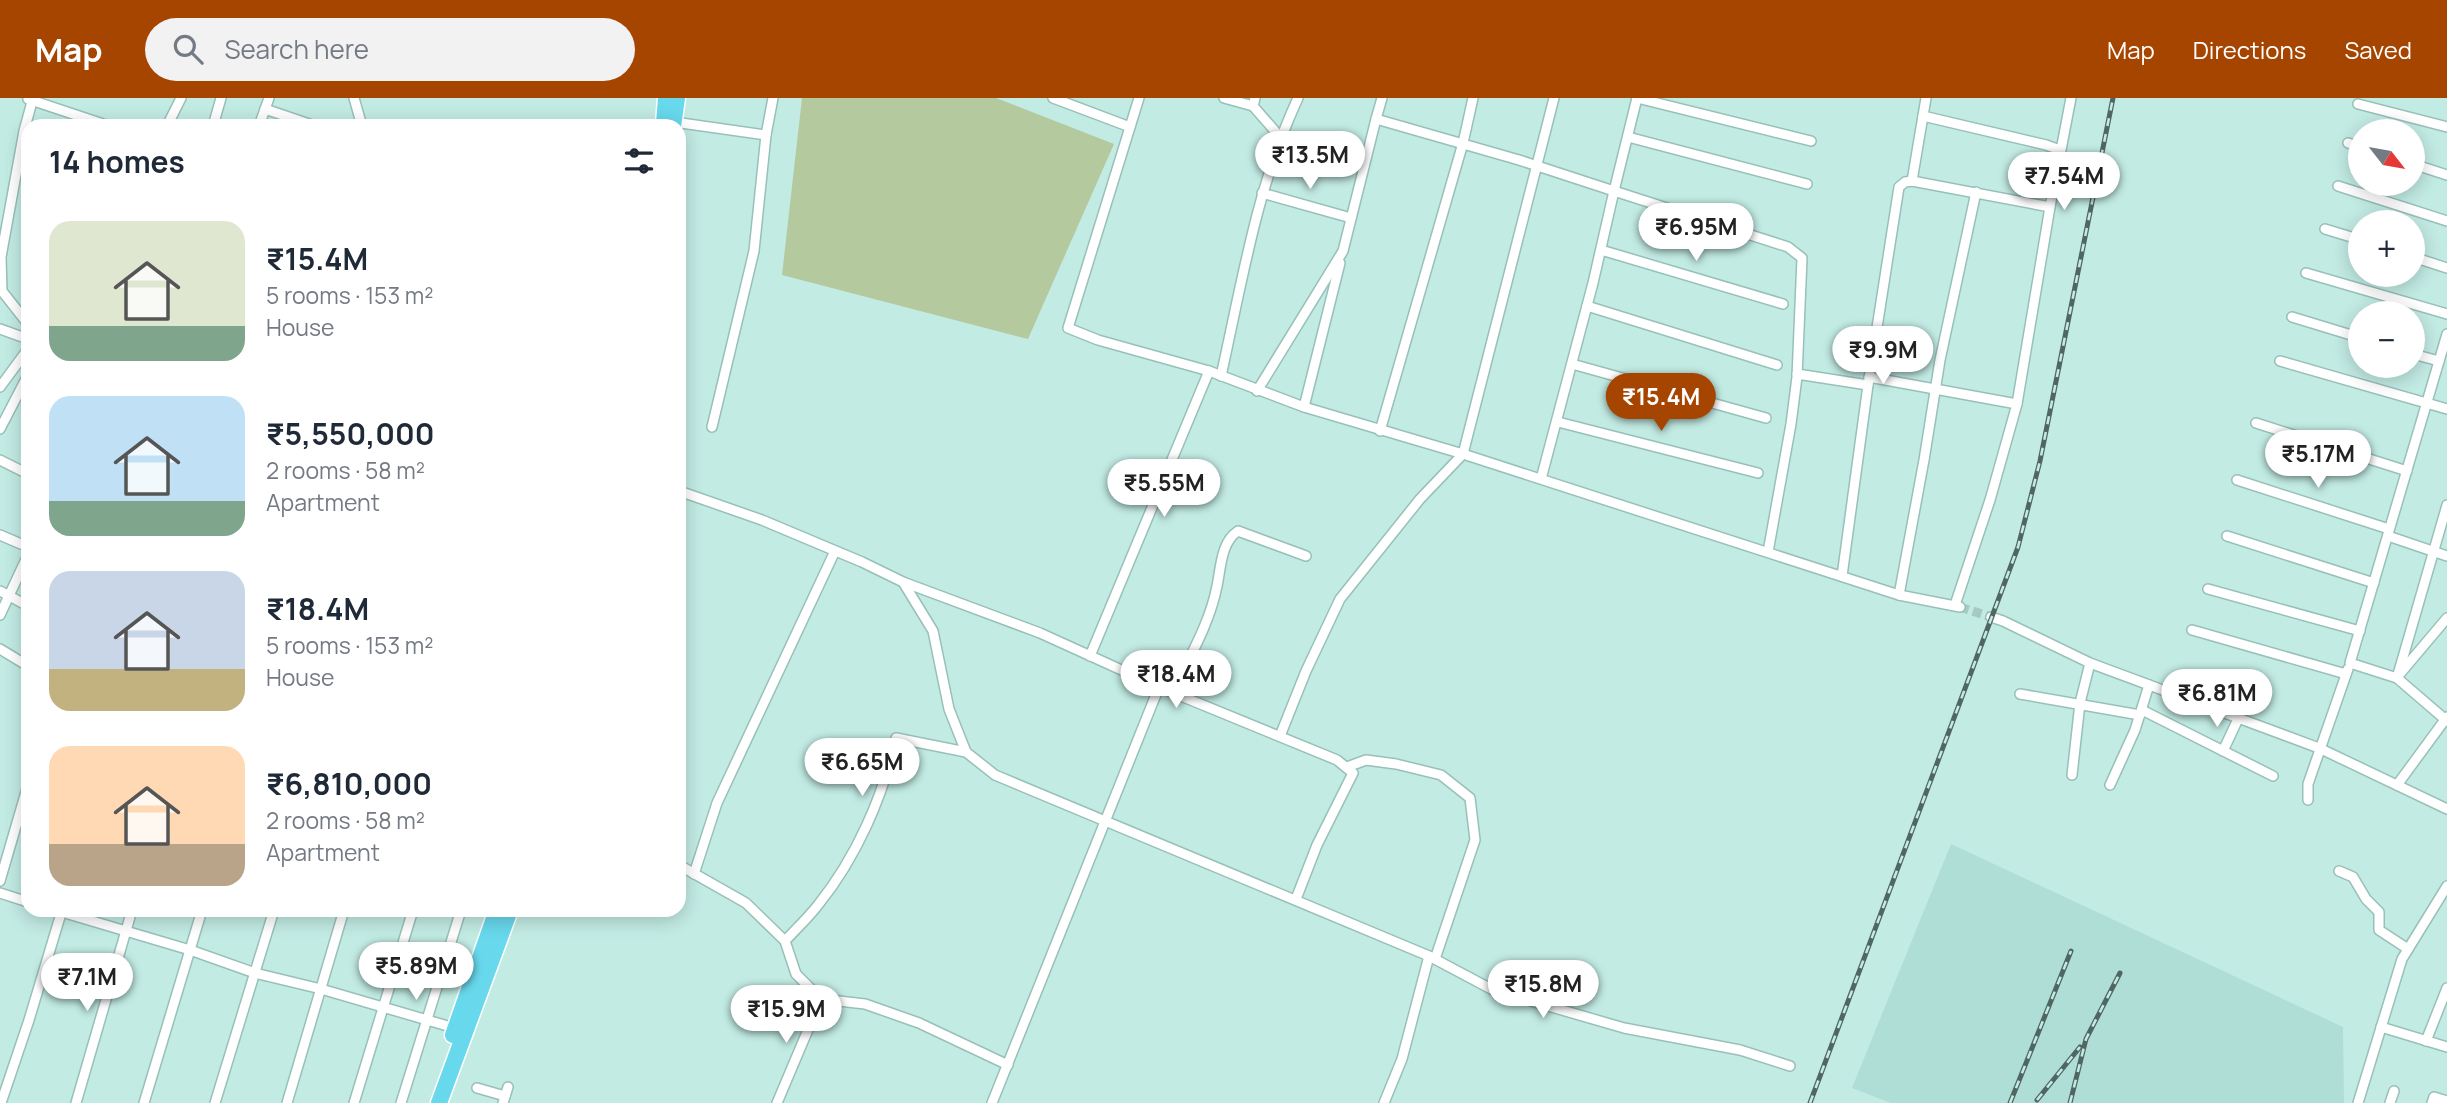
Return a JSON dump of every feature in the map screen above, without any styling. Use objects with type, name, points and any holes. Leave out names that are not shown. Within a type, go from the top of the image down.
[{"type":"highway","points":[[666,98],[669,119]]},
{"type":"highway","points":[[672,119],[677,98]]},
{"type":"highway","points":[[439,1103],[495,917]]},
{"type":"highway","points":[[428,1103],[507,917]]},
{"type":"street","points":[[170,119],[181,98]]},
{"type":"street","points":[[215,119],[221,98]]},
{"type":"street","points":[[261,119],[269,98]]},
{"type":"street","points":[[354,98],[360,119]]},
{"type":"street","points":[[712,427],[754,251],[766,135],[773,98]]},
{"type":"street","points":[[1054,98],[1130,127]]},
{"type":"street","points":[[1139,98],[1068,328],[1098,340],[1209,371],[1304,407],[1463,454],[1899,595],[1957,606],[2017,404],[2071,98]]},
{"type":"street","points":[[1224,98],[1254,102],[1281,138],[1364,166]]},
{"type":"street","points":[[1221,376],[1262,193],[1298,98]]},
{"type":"street","points":[[1304,407],[1382,98]]},
{"type":"street","points":[[1380,430],[1473,98]]},
{"type":"street","points":[[1280,736],[1306,671],[1340,599],[1420,499],[1463,454],[1554,98]]},
{"type":"street","points":[[1541,479],[1558,422],[1637,98],[1811,141]]},
{"type":"street","points":[[1912,181],[1926,98]]},
{"type":"street","points":[[29,119],[31,99],[89,119]]},
{"type":"street","points":[[2358,104],[2447,127]]},
{"type":"street","points":[[265,109],[294,119]]},
{"type":"street","points":[[1923,116],[2060,150]]},
{"type":"street","points":[[1377,119],[1537,166],[1796,251],[1802,258],[1803,265],[1797,374],[1791,424],[1768,552]]},
{"type":"street","points":[[686,127],[766,135]]},
{"type":"street","points":[[1628,137],[1807,184]]},
{"type":"street","points":[[2426,168],[2447,175]]},
{"type":"street","points":[[21,169],[1,257],[1,289],[21,315]]},
{"type":"street","points":[[1842,576],[1897,191],[1902,184],[1912,181],[2050,207]]},
{"type":"street","points":[[2338,186],[2447,221]]},
{"type":"street","points":[[1899,595],[1936,388],[1976,192]]},
{"type":"street","points":[[1262,193],[1351,218]]},
{"type":"street","points":[[2325,229],[2348,236]]},
{"type":"street","points":[[1601,250],[1783,304]]},
{"type":"street","points":[[1257,391],[1342,251]]},
{"type":"street","points":[[2425,261],[2447,268]]},
{"type":"street","points":[[2306,273],[2447,314]]},
{"type":"street","points":[[1587,306],[1777,365]]},
{"type":"street","points":[[2292,317],[2348,334]]},
{"type":"street","points":[[0,329],[21,336]]},
{"type":"street","points":[[2308,800],[2308,784],[2360,631],[2447,334]]},
{"type":"street","points":[[2425,357],[2439,361]]},
{"type":"street","points":[[0,387],[21,358]]},
{"type":"street","points":[[2280,361],[2447,409]]},
{"type":"street","points":[[1572,364],[1766,418]]},
{"type":"street","points":[[1090,656],[1209,371]]},
{"type":"street","points":[[1797,374],[1936,388],[2017,404]]},
{"type":"street","points":[[0,429],[21,388]]},
{"type":"street","points":[[1558,422],[1758,473]]},
{"type":"street","points":[[2256,423],[2407,471]]},
{"type":"street","points":[[0,460],[21,470]]},
{"type":"street","points":[[2236,480],[2388,532],[2447,556]]},
{"type":"street","points":[[686,493],[762,520],[903,582],[1040,634],[1159,687],[1337,760],[1353,772],[1317,845],[1296,899]]},
{"type":"street","points":[[2397,678],[2447,505]]},
{"type":"street","points":[[1173,692],[1207,620],[1217,589],[1225,546],[1233,534],[1238,531],[1306,556]]},
{"type":"street","points":[[0,536],[21,544]]},
{"type":"street","points":[[2227,536],[2374,583]]},
{"type":"street","points":[[694,874],[717,803],[835,551]]},
{"type":"street","points":[[0,615],[4,594],[21,566]]},
{"type":"street","points":[[903,582],[933,631],[949,709],[967,752],[995,775],[1296,899],[1432,958],[1493,990],[1624,1028],[1740,1050],[1790,1066]]},
{"type":"street","points":[[2208,589],[2360,631]]},
{"type":"street","points":[[4,594],[21,602]]},
{"type":"street","points":[[1991,617],[2090,663],[2319,748],[2447,809]]},
{"type":"street","points":[[2397,678],[2447,618]]},
{"type":"street","points":[[2192,630],[2346,674]]},
{"type":"street","points":[[0,649],[21,662]]},
{"type":"street","points":[[2072,775],[2080,703],[2090,663]]},
{"type":"street","points":[[2350,663],[2397,678],[2446,719],[2397,785]]},
{"type":"street","points":[[2110,785],[2132,738],[2149,685]]},
{"type":"street","points":[[992,1103],[1159,687]]},
{"type":"street","points":[[2020,694],[2141,712],[2273,776]]},
{"type":"street","points":[[2223,751],[2238,719]]},
{"type":"street","points":[[785,941],[819,904],[853,851],[878,799],[896,738],[967,752]]},
{"type":"street","points":[[1347,768],[1366,760],[1441,775],[1470,798],[1475,840],[1432,958],[1402,1059],[1384,1103]]},
{"type":"street","points":[[0,881],[21,809]]},
{"type":"street","points":[[686,869],[746,903],[785,941],[796,974],[821,999],[865,1004],[919,1023],[1008,1065]]},
{"type":"street","points":[[2339,871],[2353,877],[2366,899],[2379,912],[2378,926],[2382,933],[2408,949]]},
{"type":"street","points":[[2358,1103],[2402,959],[2446,887]]},
{"type":"street","points":[[0,893],[21,900]]},
{"type":"street","points":[[1,1103],[29,1020],[57,917]]},
{"type":"street","points":[[79,917],[190,950],[255,973],[321,989],[461,1030]]},
{"type":"street","points":[[76,1103],[130,917]]},
{"type":"street","points":[[144,1103],[200,917]]},
{"type":"street","points":[[215,1103],[272,917]]},
{"type":"street","points":[[287,1103],[342,917]]},
{"type":"street","points":[[354,1103],[411,917]]},
{"type":"street","points":[[401,1103],[459,917]]},
{"type":"street","points":[[2426,1041],[2447,988]]},
{"type":"street","points":[[777,1103],[821,999]]},
{"type":"street","points":[[2381,1027],[2447,1046]]},
{"type":"street","points":[[477,1088],[506,1095]]},
{"type":"street","points":[[2390,1103],[2394,1091]]},
{"type":"street","points":[[2432,1103],[2434,1097],[2447,1101]]},
{"type":"shaded area","points":[[802,98],[996,98],[1114,144],[1028,339],[782,275]]},
{"type":"shaded area","points":[[1951,844],[2343,1027],[2344,1103],[1891,1103],[1852,1088]]},
{"type":"tunnel","points":[[1960,607],[1991,617]]},
{"type":"railway","points":[[1810,1103],[2018,547],[2040,461],[2113,98]]},
{"type":"railway","points":[[2010,1103],[2071,951]]},
{"type":"railway","points":[[2070,1103],[2086,1039],[2120,973]]},
{"type":"railway","points":[[2037,1100],[2080,1047]]}]
